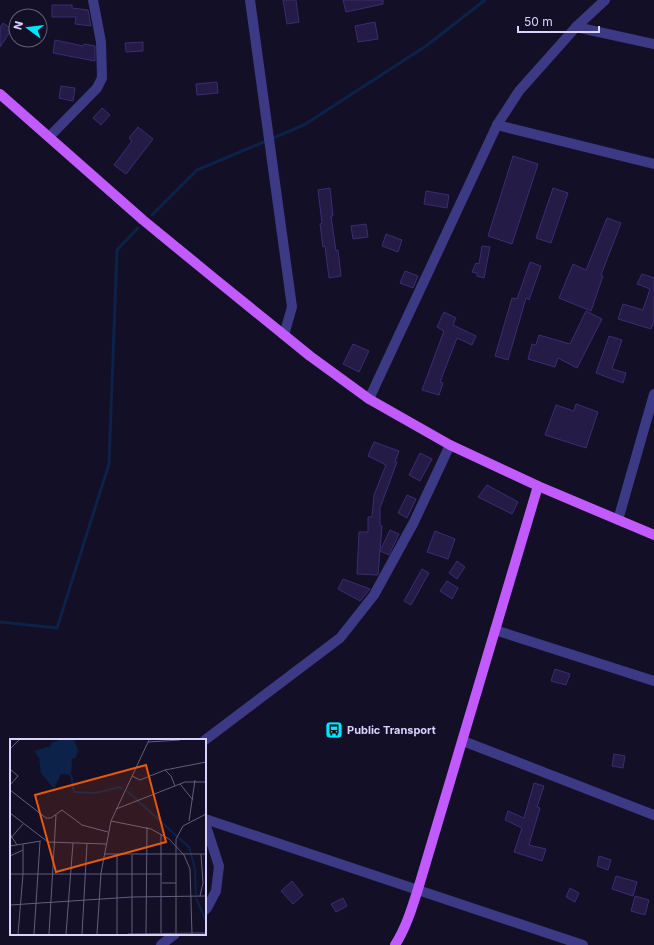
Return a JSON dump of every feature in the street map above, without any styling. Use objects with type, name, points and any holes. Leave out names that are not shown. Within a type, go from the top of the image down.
[{"type":"main road","points":[[0,94],[143,220],[214,280],[369,399],[450,445],[538,486],[654,535]]},
{"type":"main road","points":[[395,945],[400,938],[410,915],[418,890],[538,486]]},
{"type":"street","points":[[50,137],[97,88],[102,78],[101,42],[93,0]]},
{"type":"street","points":[[250,0],[292,307],[284,335]]},
{"type":"street","points":[[369,399],[497,125],[519,91],[576,27],[605,0]]},
{"type":"street","points":[[576,27],[654,44]]},
{"type":"street","points":[[497,125],[654,164]]},
{"type":"street","points":[[618,520],[650,423],[654,394]]},
{"type":"street","points":[[206,739],[340,638],[374,596],[414,522],[450,445]]},
{"type":"street","points":[[495,630],[654,681]]},
{"type":"street","points":[[463,741],[654,815]]},
{"type":"street","points":[[206,819],[583,945]]},
{"type":"street","points":[[206,826],[219,866],[216,890],[206,909]]},
{"type":"street","points":[[161,945],[174,935]]},
{"type":"building","points":[[283,0],[296,0],[299,22],[287,24]]},
{"type":"building","points":[[343,0],[383,0],[383,4],[346,12]]},
{"type":"building","points":[[52,5],[72,5],[72,8],[88,10],[91,26],[75,24],[76,17],[52,17]]},
{"type":"building","points":[[375,22],[378,39],[358,42],[355,26]]},
{"type":"building","points":[[3,23],[8,26],[8,35],[0,47],[0,28]]},
{"type":"building","points":[[55,40],[83,46],[84,44],[95,46],[95,61],[53,53]]},
{"type":"building","points":[[143,42],[143,51],[126,52],[125,43]]},
{"type":"building","points":[[217,82],[218,93],[197,95],[196,84]]},
{"type":"building","points":[[61,86],[75,88],[73,101],[59,98]]},
{"type":"building","points":[[102,108],[110,115],[101,125],[93,118]]},
{"type":"building","points":[[138,127],[153,139],[126,174],[114,165],[132,141],[129,138]]},
{"type":"building","points":[[513,156],[538,164],[512,244],[488,236]]},
{"type":"building","points":[[330,188],[333,216],[331,216],[336,251],[338,250],[341,276],[329,278],[325,246],[323,247],[320,224],[322,223],[318,190]]},
{"type":"building","points":[[553,188],[568,193],[551,243],[536,238]]},
{"type":"building","points":[[426,191],[449,195],[447,208],[424,204]]},
{"type":"building","points":[[607,218],[621,223],[601,275],[603,276],[591,311],[559,298],[573,264],[586,270]]},
{"type":"building","points":[[366,224],[368,237],[353,239],[351,226]]},
{"type":"building","points":[[386,234],[402,240],[398,252],[382,246]]},
{"type":"building","points":[[482,246],[490,247],[484,278],[477,276],[477,273],[472,272],[476,263],[479,264]]},
{"type":"building","points":[[530,262],[541,266],[529,300],[526,298],[508,360],[495,356],[512,298],[517,299]]},
{"type":"building","points":[[405,271],[418,276],[413,288],[400,283]]},
{"type":"building","points":[[642,274],[654,278],[654,320],[651,329],[618,319],[623,304],[643,310],[650,289],[637,284]]},
{"type":"building","points":[[586,311],[602,319],[577,368],[558,358],[555,367],[528,359],[532,344],[536,345],[539,335],[570,344]]},
{"type":"building","points":[[444,312],[456,318],[453,325],[476,336],[472,345],[457,338],[440,382],[443,383],[439,395],[422,390],[444,331],[437,327]]},
{"type":"building","points":[[609,336],[622,340],[612,369],[626,373],[623,383],[596,373]]},
{"type":"building","points":[[353,344],[369,351],[359,372],[343,364]]},
{"type":"building","points":[[576,404],[598,412],[586,448],[545,435],[556,405],[574,411]]},
{"type":"building","points":[[374,442],[399,451],[395,462],[397,462],[380,508],[380,525],[382,526],[378,575],[357,574],[359,532],[368,532],[368,517],[372,517],[374,495],[386,465],[368,456]]},
{"type":"building","points":[[420,453],[432,459],[420,481],[409,475]]},
{"type":"building","points":[[487,485],[518,502],[512,514],[478,497]]},
{"type":"building","points":[[407,495],[416,499],[407,518],[398,513]]},
{"type":"building","points":[[390,530],[399,534],[389,555],[380,551]]},
{"type":"building","points":[[435,531],[455,539],[448,559],[427,552]]},
{"type":"building","points":[[457,561],[465,567],[457,579],[449,573]]},
{"type":"building","points":[[422,569],[429,573],[411,605],[404,601]]},
{"type":"building","points":[[343,579],[370,589],[360,601],[338,589]]},
{"type":"building","points":[[447,581],[458,588],[452,599],[440,591]]},
{"type":"building","points":[[555,669],[570,674],[566,685],[551,681]]},
{"type":"building","points":[[614,754],[625,756],[623,768],[612,766]]},
{"type":"building","points":[[534,783],[544,786],[537,807],[540,808],[529,845],[546,849],[542,861],[514,852],[522,828],[505,820],[508,811],[524,818]]},
{"type":"building","points":[[599,856],[611,860],[608,870],[597,866]]},
{"type":"building","points":[[616,876],[637,882],[633,896],[612,889]]},
{"type":"building","points":[[292,881],[303,895],[293,904],[281,891]]},
{"type":"building","points":[[570,888],[579,893],[575,902],[566,897]]},
{"type":"building","points":[[635,896],[649,900],[645,915],[631,911]]},
{"type":"building","points":[[343,898],[347,906],[336,912],[331,904]]},
{"type":"waterway","points":[[152,215],[197,170],[304,125],[426,46],[485,0]]},
{"type":"waterway","points":[[0,622],[57,628],[109,464],[117,250],[138,228]]},
{"type":"place","name":"Public Transport","points":[[334,730]]}]
